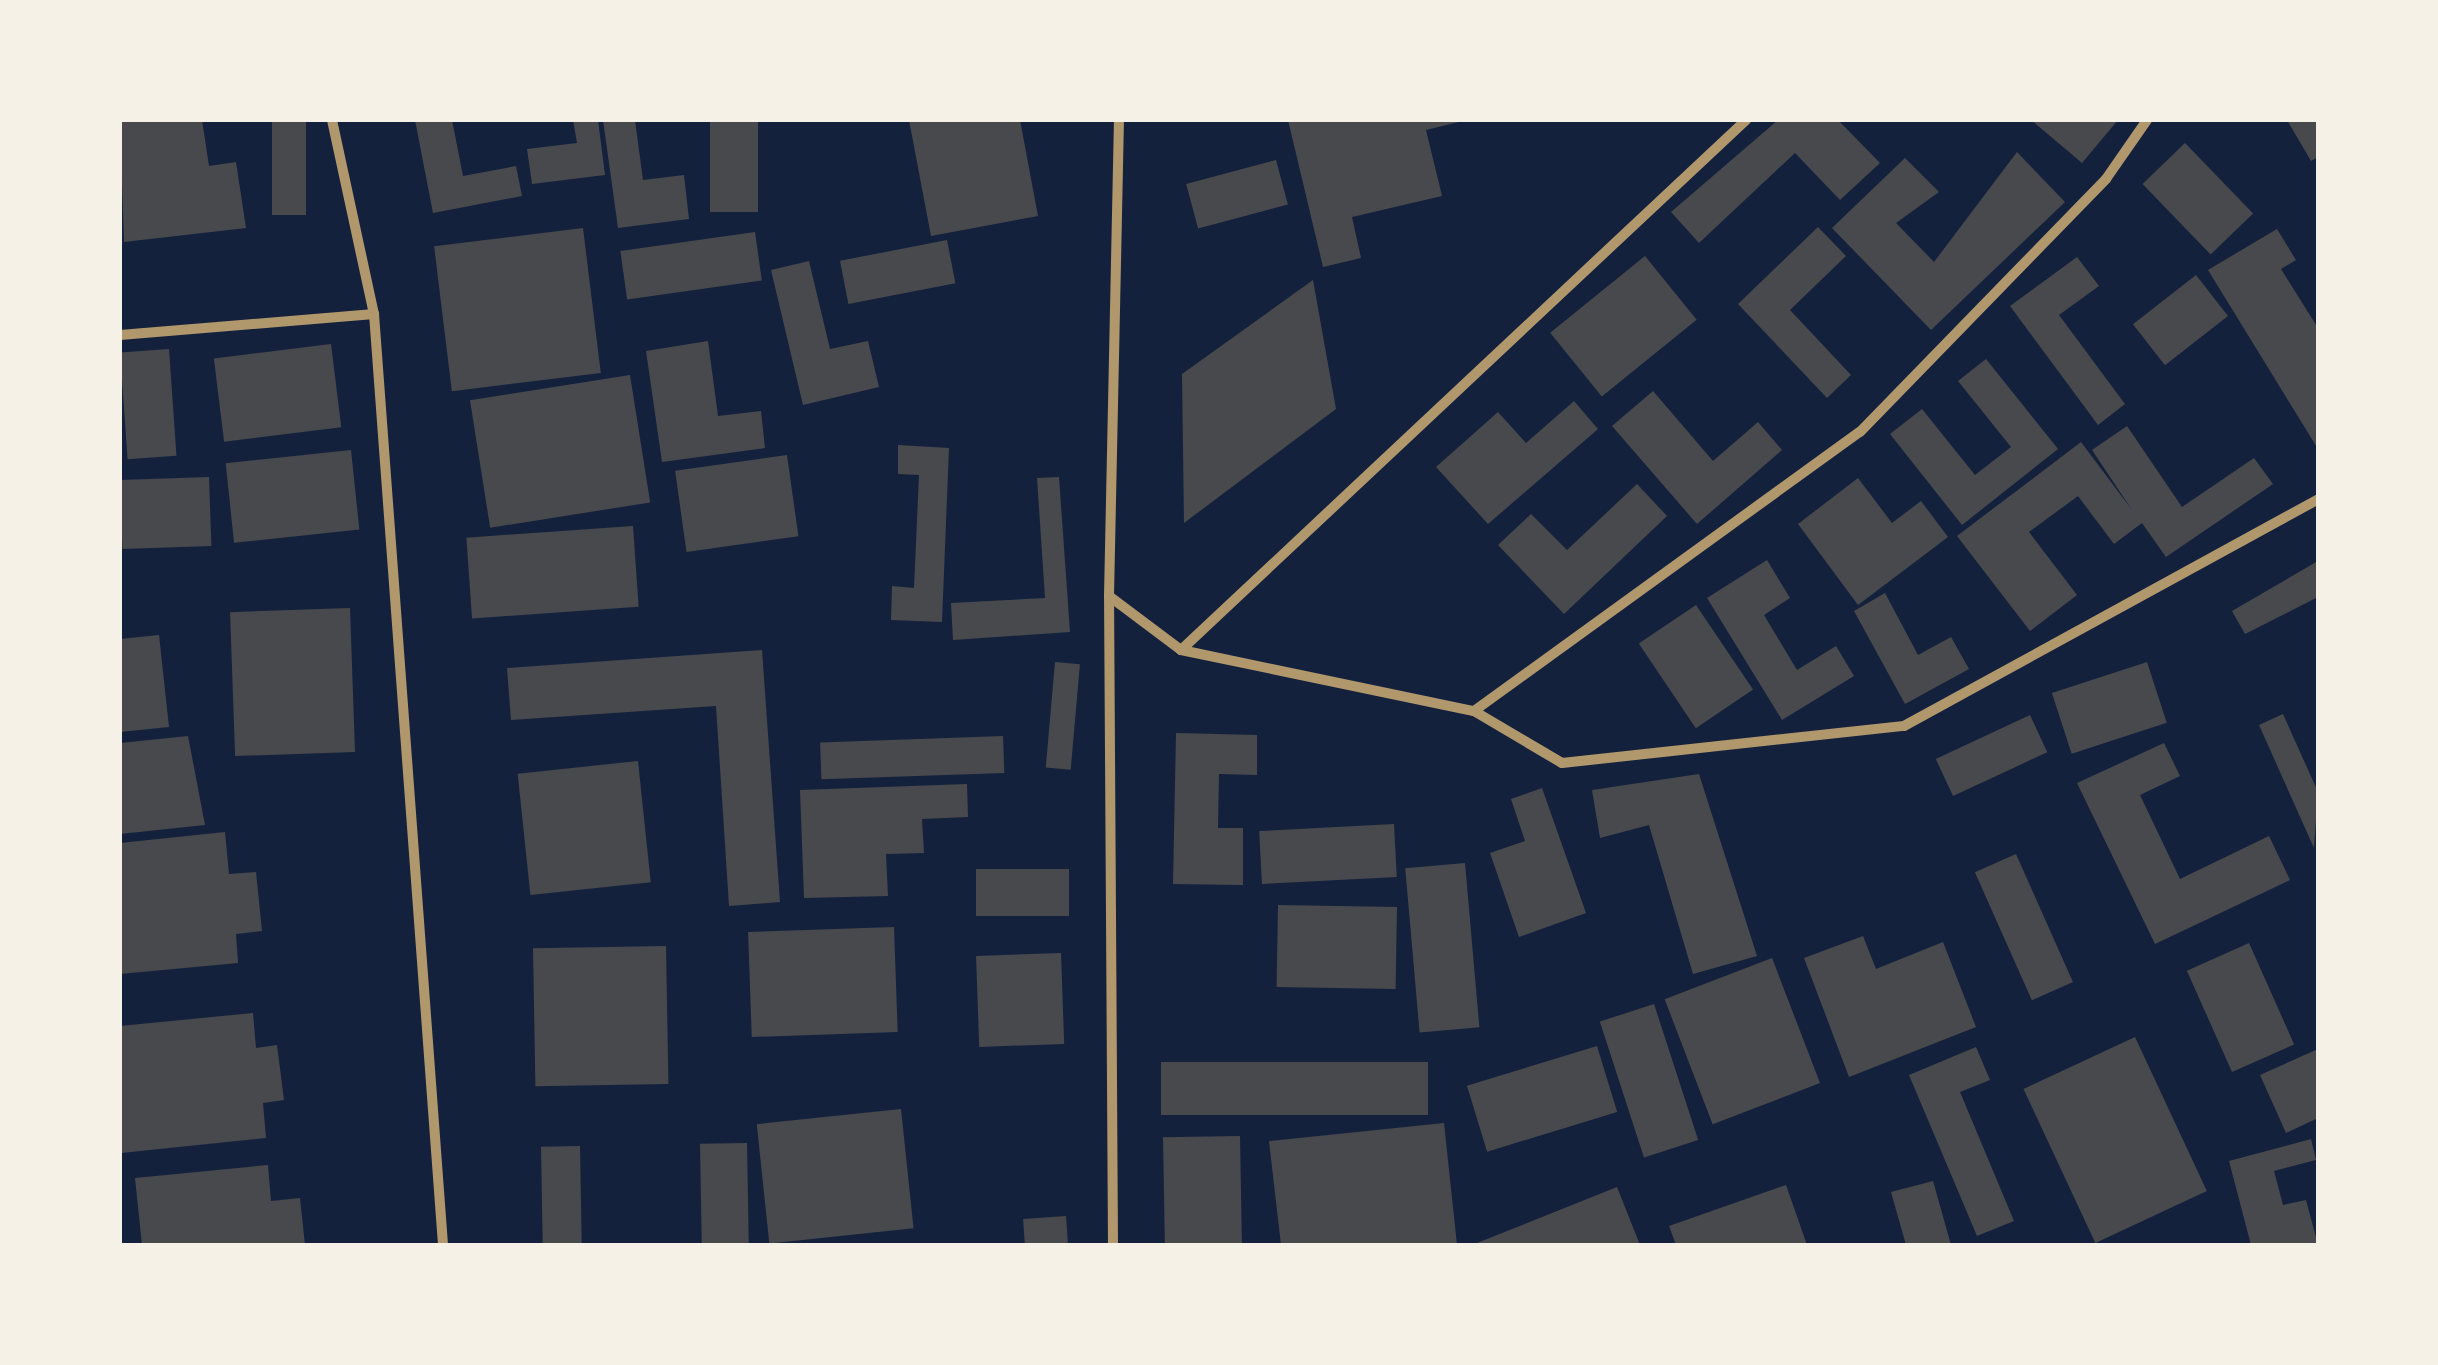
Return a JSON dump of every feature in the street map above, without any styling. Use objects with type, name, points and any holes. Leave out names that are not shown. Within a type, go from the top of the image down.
[{"type":"street","points":[[332,120],[374,314],[444,1245]]},
{"type":"street","points":[[1112,1245],[1109,596],[1119,120]]},
{"type":"street","points":[[1181,650],[1746,120]]},
{"type":"street","points":[[1474,710],[1860,432],[2106,179],[2147,120]]},
{"type":"street","points":[[120,336],[374,314]]},
{"type":"street","points":[[1109,596],[1181,650],[1474,710],[1562,763],[1904,726],[2318,499]]},
{"type":"building","points":[[120,120],[202,120],[209,166],[236,162],[246,228],[124,242]]},
{"type":"building","points":[[272,120],[306,120],[306,215],[272,215]]},
{"type":"building","points":[[415,120],[452,120],[463,176],[516,166],[522,196],[433,213]]},
{"type":"building","points":[[573,120],[598,120],[605,175],[532,184],[527,149],[577,143]]},
{"type":"building","points":[[603,120],[635,120],[643,180],[684,175],[689,219],[618,228]]},
{"type":"building","points":[[710,120],[758,120],[758,212],[710,212]]},
{"type":"building","points":[[909,120],[1020,120],[1038,216],[931,236]]},
{"type":"building","points":[[1288,120],[1463,121],[1426,130],[1442,196],[1352,217],[1361,258],[1323,267]]},
{"type":"building","points":[[1778,120],[1838,120],[1880,163],[1840,200],[1795,153],[1699,243],[1671,212]]},
{"type":"building","points":[[2031,120],[2118,120],[2082,163]]},
{"type":"building","points":[[2287,120],[2318,120],[2318,157],[2311,161]]},
{"type":"building","points":[[2185,143],[2253,213],[2211,254],[2143,184]]},
{"type":"building","points":[[2017,152],[2065,202],[1931,330],[1832,228],[1905,158],[1939,192],[1896,223],[1934,262]]},
{"type":"building","points":[[1276,160],[1288,204],[1198,229],[1186,184]]},
{"type":"building","points":[[1818,227],[1846,256],[1790,310],[1851,375],[1827,398],[1738,304]]},
{"type":"building","points":[[583,228],[601,373],[452,391],[434,246]]},
{"type":"building","points":[[2277,229],[2296,260],[2281,269],[2318,328],[2318,449],[2208,270]]},
{"type":"building","points":[[755,232],[762,281],[627,299],[620,251]]},
{"type":"building","points":[[947,240],[955,283],[848,304],[840,261]]},
{"type":"building","points":[[1645,256],[1697,320],[1602,397],[1550,333]]},
{"type":"building","points":[[2077,257],[2099,286],[2059,315],[2125,404],[2098,425],[2010,306]]},
{"type":"building","points":[[809,261],[830,349],[868,341],[879,387],[803,405],[771,270]]},
{"type":"building","points":[[2196,275],[2228,316],[2165,365],[2133,324]]},
{"type":"building","points":[[1313,280],[1336,409],[1184,523],[1182,374]]},
{"type":"building","points":[[708,341],[718,416],[761,411],[765,448],[662,462],[646,351]]},
{"type":"building","points":[[331,344],[341,427],[224,442],[214,358]]},
{"type":"building","points":[[169,349],[176,456],[128,459],[120,352]]},
{"type":"building","points":[[1986,359],[2058,449],[1962,525],[1890,434],[1922,409],[1975,475],[2011,447],[1958,381]]},
{"type":"building","points":[[630,375],[650,502],[490,528],[470,400]]},
{"type":"building","points":[[1653,391],[1713,461],[1758,422],[1782,450],[1697,524],[1612,426]]},
{"type":"building","points":[[1574,401],[1598,429],[1488,524],[1436,467],[1498,412],[1526,443]]},
{"type":"building","points":[[2127,426],[2182,507],[2254,458],[2273,484],[2166,557],[2142,523],[2114,544],[2078,496],[2029,532],[2077,595],[2030,631],[1957,536],[2081,442],[2132,510],[2092,450]]},
{"type":"building","points":[[898,445],[949,448],[942,622],[891,620],[892,586],[914,588],[919,475],[898,474]]},
{"type":"building","points":[[351,450],[359,530],[234,543],[226,463]]},
{"type":"building","points":[[787,455],[798,536],[687,552],[675,471]]},
{"type":"building","points":[[209,477],[211,546],[122,549],[120,480]]},
{"type":"building","points":[[1059,477],[1070,632],[953,640],[951,603],[1045,598],[1037,478]]},
{"type":"building","points":[[1858,478],[1892,523],[1921,501],[1948,537],[1858,605],[1798,524]]},
{"type":"building","points":[[1637,484],[1667,516],[1564,614],[1498,545],[1531,514],[1567,550]]},
{"type":"building","points":[[633,526],[639,607],[472,618],[466,538]]},
{"type":"building","points":[[1767,560],[1790,598],[1764,615],[1797,670],[1836,646],[1854,676],[1782,720],[1707,598]]},
{"type":"building","points":[[2318,561],[2318,597],[2245,634],[2232,611]]},
{"type":"building","points":[[1885,593],[1918,655],[1951,637],[1969,669],[1905,704],[1854,611]]},
{"type":"building","points":[[1696,605],[1753,690],[1696,728],[1639,644]]},
{"type":"building","points":[[350,608],[355,752],[235,756],[230,612]]},
{"type":"building","points":[[159,635],[169,727],[120,732],[120,639]]},
{"type":"building","points":[[762,650],[780,902],[729,906],[716,706],[511,720],[507,668]]},
{"type":"building","points":[[1055,662],[1080,664],[1071,770],[1046,768]]},
{"type":"building","points":[[2147,662],[2167,723],[2072,754],[2052,693]]},
{"type":"building","points":[[2283,714],[2318,792],[2314,848],[2259,725]]},
{"type":"building","points":[[2030,715],[2047,752],[1953,796],[1936,759]]},
{"type":"building","points":[[1176,733],[1257,735],[1257,775],[1219,774],[1218,828],[1243,828],[1243,885],[1173,884]]},
{"type":"building","points":[[188,736],[205,825],[120,834],[120,743]]},
{"type":"building","points":[[1003,736],[1004,773],[821,779],[820,742]]},
{"type":"building","points":[[2164,743],[2180,776],[2140,795],[2180,879],[2269,836],[2290,880],[2155,944],[2077,783]]},
{"type":"building","points":[[638,761],[651,882],[530,895],[518,774]]},
{"type":"building","points":[[1699,774],[1757,956],[1693,974],[1649,825],[1600,838],[1592,790]]},
{"type":"building","points":[[967,784],[968,817],[922,819],[924,853],[886,854],[888,896],[804,898],[800,790]]},
{"type":"building","points":[[1542,788],[1586,913],[1519,937],[1490,853],[1525,841],[1511,799]]},
{"type":"building","points":[[1394,824],[1397,877],[1262,884],[1259,831]]},
{"type":"building","points":[[225,832],[229,874],[256,872],[262,931],[236,934],[238,963],[120,974],[120,843]]},
{"type":"building","points":[[2016,854],[2073,982],[2032,1000],[1975,872]]},
{"type":"building","points":[[1465,863],[1479,1027],[1420,1033],[1405,868]]},
{"type":"building","points":[[976,869],[1069,869],[1069,916],[976,916]]},
{"type":"building","points":[[1278,905],[1397,907],[1396,989],[1277,987]]},
{"type":"building","points":[[894,927],[898,1032],[752,1037],[748,932]]},
{"type":"building","points":[[1863,936],[1876,969],[1943,942],[1976,1027],[1849,1077],[1804,958]]},
{"type":"building","points":[[2249,943],[2294,1044],[2232,1072],[2187,971]]},
{"type":"building","points":[[666,946],[668,1084],[535,1086],[533,948]]},
{"type":"building","points":[[1061,953],[1064,1044],[979,1047],[976,956]]},
{"type":"building","points":[[1772,958],[1820,1083],[1713,1124],[1665,999]]},
{"type":"building","points":[[1654,1004],[1698,1140],[1644,1158],[1600,1022]]},
{"type":"building","points":[[253,1013],[256,1048],[277,1045],[284,1100],[263,1103],[266,1138],[121,1153],[120,1026]]},
{"type":"building","points":[[2135,1037],[2207,1191],[2095,1243],[2024,1089]]},
{"type":"building","points":[[1597,1046],[1617,1112],[1487,1152],[1467,1086]]},
{"type":"building","points":[[1976,1047],[1990,1080],[1960,1092],[2014,1221],[1977,1236],[1909,1075]]},
{"type":"building","points":[[2318,1049],[2318,1118],[2286,1133],[2260,1075]]},
{"type":"building","points":[[1161,1062],[1428,1062],[1428,1115],[1161,1115]]},
{"type":"building","points":[[901,1109],[914,1228],[769,1243],[757,1124]]},
{"type":"building","points":[[1444,1123],[1457,1245],[1281,1245],[1269,1141]]},
{"type":"building","points":[[1240,1136],[1242,1245],[1165,1245],[1163,1137]]},
{"type":"building","points":[[2311,1139],[2316,1160],[2274,1171],[2283,1205],[2306,1200],[2318,1245],[2251,1245],[2229,1161]]},
{"type":"building","points":[[747,1143],[749,1245],[702,1245],[700,1144]]},
{"type":"building","points":[[580,1146],[582,1245],[543,1245],[541,1147]]},
{"type":"building","points":[[268,1165],[271,1201],[300,1198],[305,1245],[142,1245],[135,1178]]},
{"type":"building","points":[[1933,1181],[1951,1245],[1906,1245],[1891,1192]]},
{"type":"building","points":[[1786,1185],[1807,1245],[1676,1245],[1669,1226]]},
{"type":"building","points":[[1617,1187],[1640,1245],[1472,1245]]},
{"type":"building","points":[[1066,1216],[1068,1245],[1025,1245],[1023,1219]]}]
